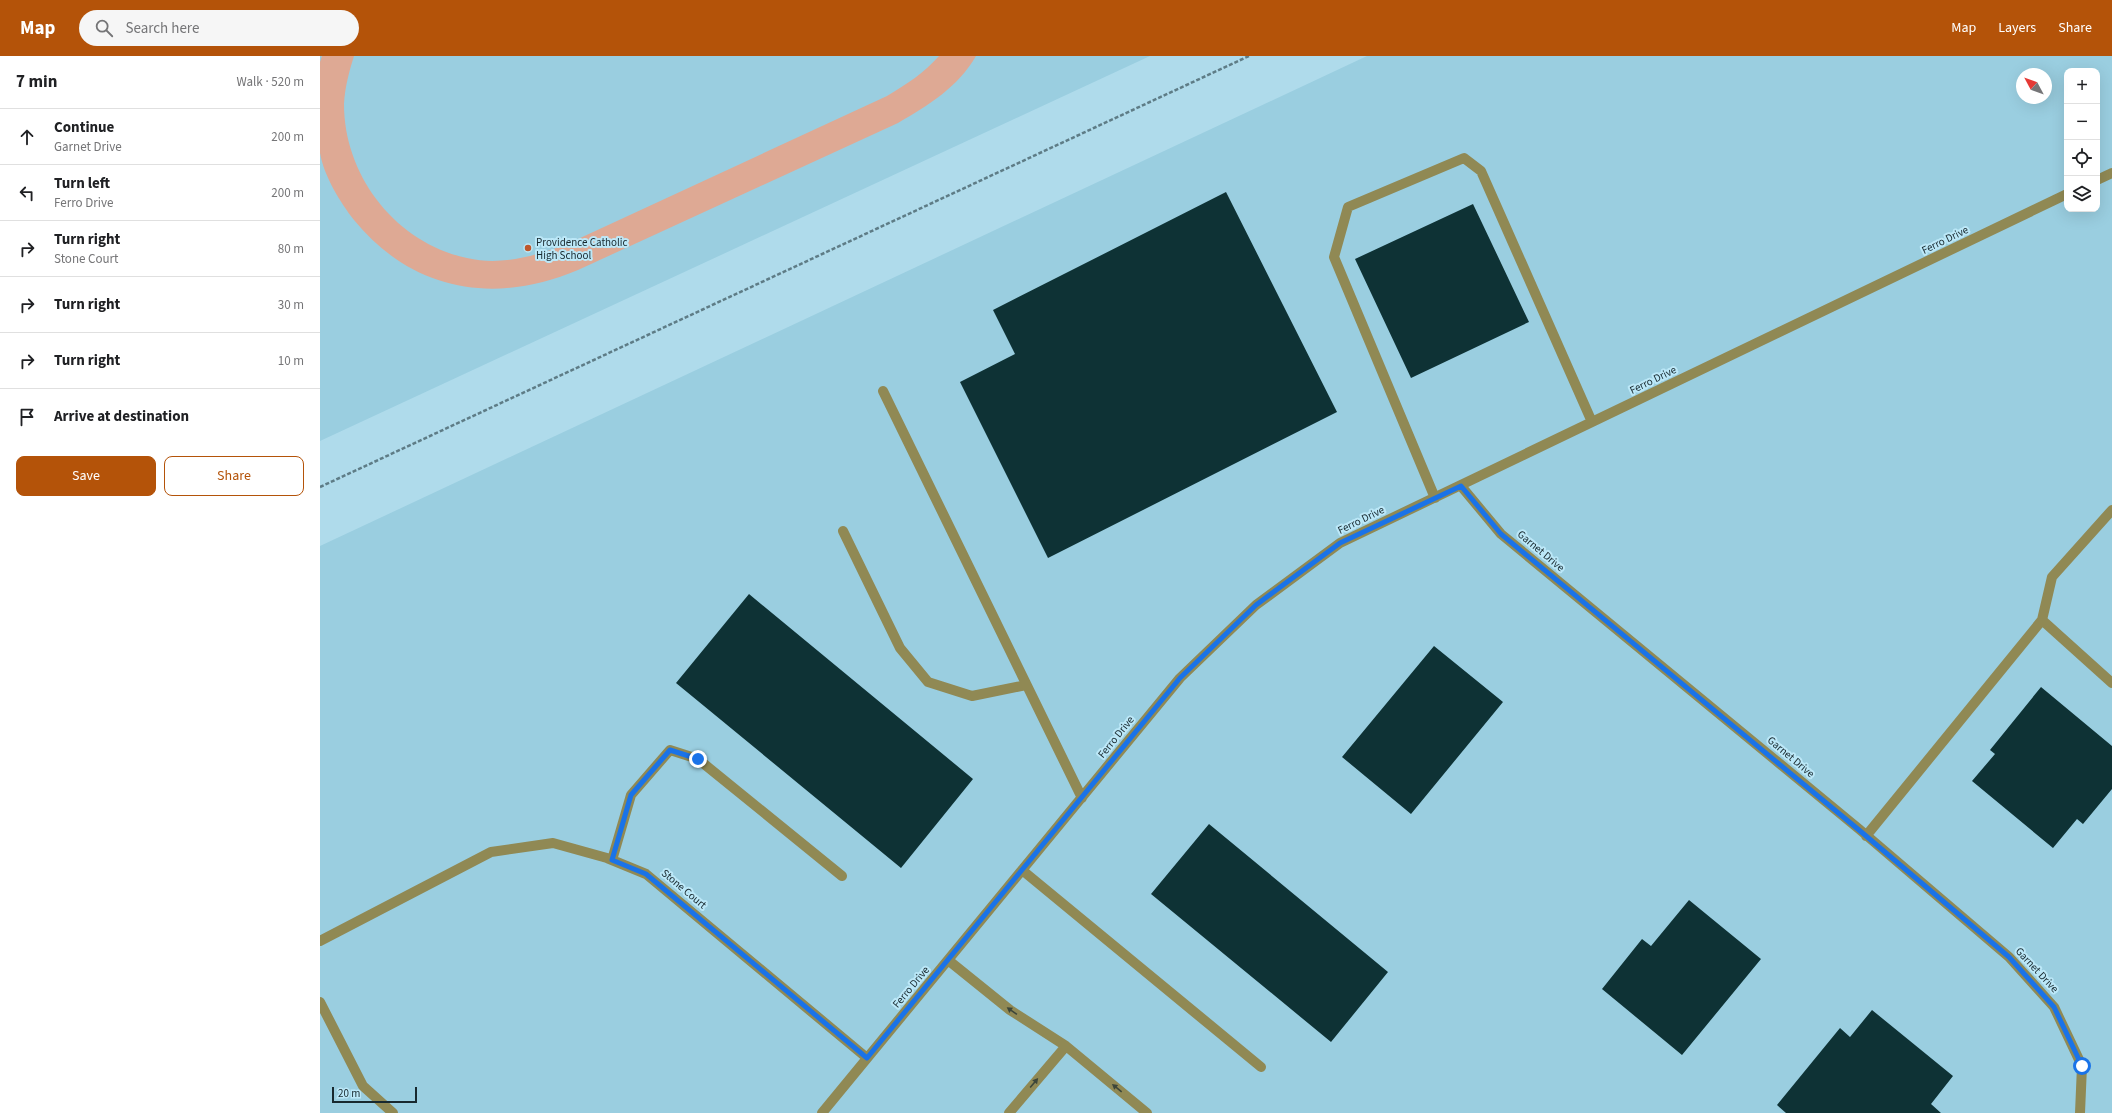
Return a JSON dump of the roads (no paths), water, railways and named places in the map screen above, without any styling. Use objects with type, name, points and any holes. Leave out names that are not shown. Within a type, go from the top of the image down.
[{"type":"street","points":[[1435,498],[1334,257],[1348,207],[1464,158],[1481,171],[1592,422]]},
{"type":"street","points":[[2100,179],[2112,173]]},
{"type":"street","name":"Ferro Drive","points":[[822,1113],[1180,678],[1256,605],[1340,543],[2064,195]]},
{"type":"street","points":[[883,391],[1082,798]]},
{"type":"street","name":"Garnet Drive","points":[[1461,486],[1501,534],[1866,836],[2009,957],[2054,1007],[2082,1066],[2080,1113]]},
{"type":"street","points":[[1866,836],[2042,620],[2052,577],[2112,510]]},
{"type":"street","points":[[843,531],[900,648],[928,682],[972,696],[1026,685]]},
{"type":"street","points":[[2042,620],[2112,683]]},
{"type":"street","points":[[612,860],[631,795],[670,750],[698,759],[842,876]]},
{"type":"street","name":"Stone Court","points":[[320,941],[491,852],[553,843],[612,860],[646,874],[867,1058]]},
{"type":"street","points":[[1022,870],[1261,1067]]},
{"type":"street","points":[[948,960],[1010,1010],[1066,1046],[1147,1113]]},
{"type":"street","points":[[320,1002],[363,1086],[393,1113]]},
{"type":"street","points":[[1009,1113],[1066,1046]]},
{"type":"place","name":"Providence Catholic High School","points":[[528,248]]}]
